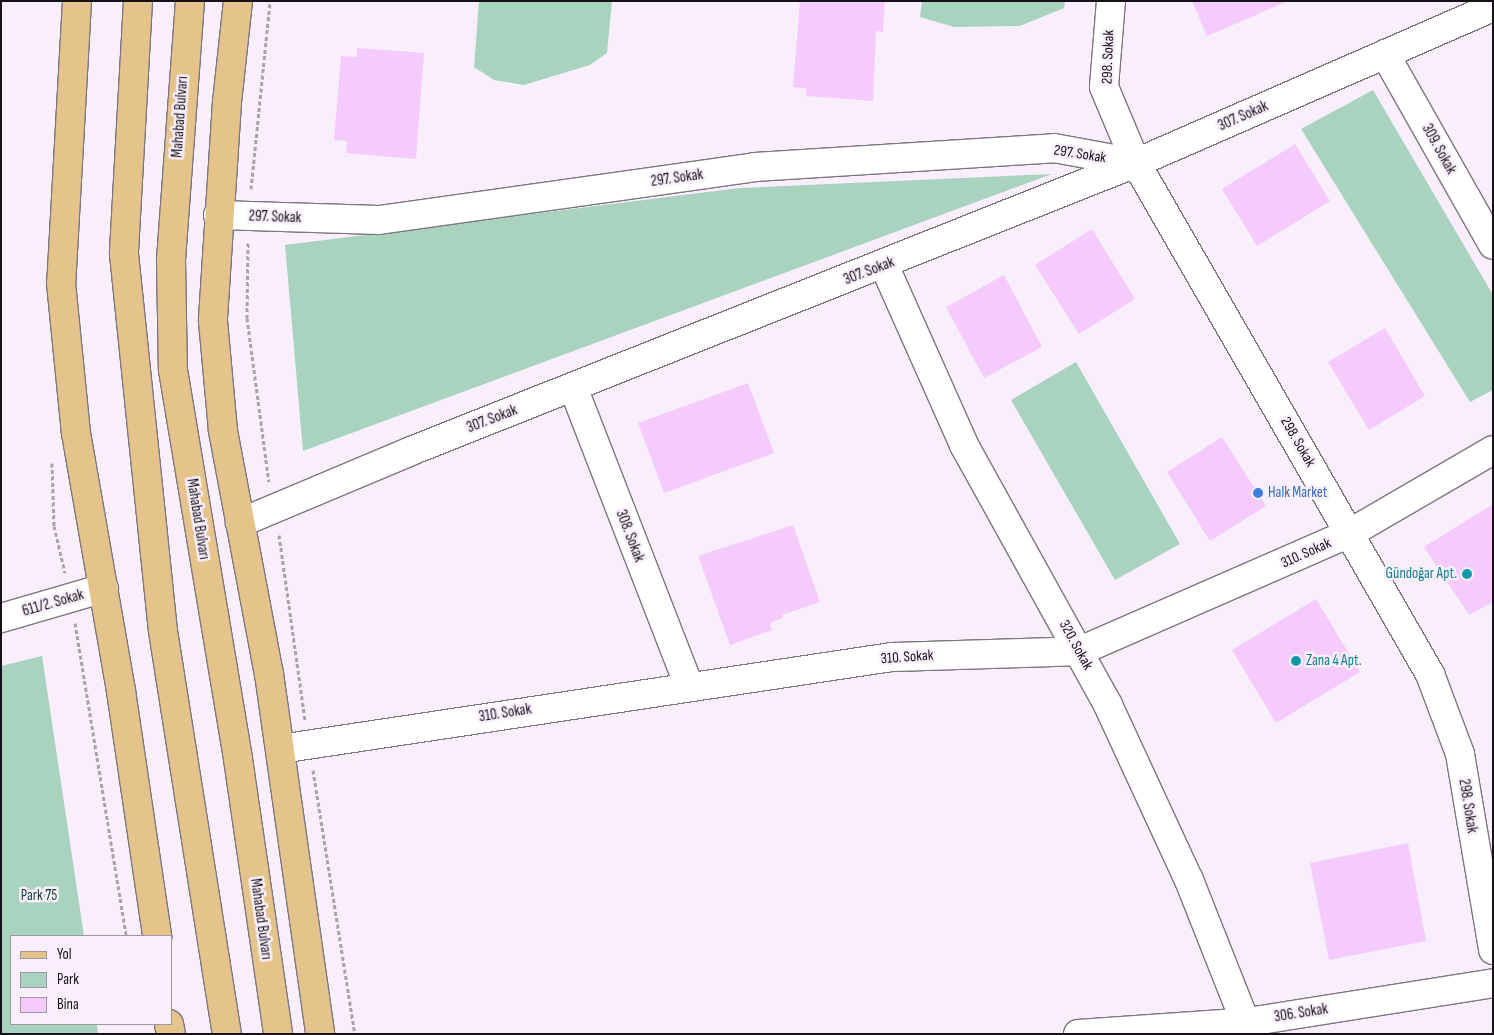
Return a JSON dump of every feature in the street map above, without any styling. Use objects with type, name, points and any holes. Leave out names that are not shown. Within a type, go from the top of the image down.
[{"type":"main road","points":[[77,1],[61,283],[76,433],[104,588],[157,935]]},
{"type":"main road","points":[[138,1],[124,254],[163,631],[228,1034]]},
{"type":"main road","name":"Mahabad Bulvarı","points":[[190,1],[170,260],[173,370],[238,759],[278,1034]]},
{"type":"main road","points":[[238,1],[218,215],[213,321],[223,431],[280,749],[320,1034]]},
{"type":"street","name":"298. Sokak","points":[[1111,1],[1104,87],[1136,163],[1430,674],[1460,754],[1493,950]]},
{"type":"street","name":"307. Sokak","points":[[240,523],[573,387],[884,265],[1136,163],[1493,7]]},
{"type":"street","name":"309. Sokak","points":[[1385,54],[1493,245]]},
{"type":"street","name":"297. Sokak","points":[[218,215],[379,220],[755,167],[1054,148],[1136,163]]},
{"type":"street","name":"320. Sokak","points":[[884,265],[964,445],[1080,651],[1189,880],[1249,1028]]},
{"type":"street","name":"308. Sokak","points":[[573,387],[688,684]]},
{"type":"street","name":"310. Sokak","points":[[280,749],[688,684],[892,657],[1080,651],[1350,533],[1493,450]]},
{"type":"street","name":"611/2. Sokak","points":[[1,618],[104,588]]},
{"type":"street","name":"306. Sokak","points":[[1078,1034],[1249,1028],[1493,983]]},
{"type":"green space","points":[[479,1],[612,1],[607,53],[590,65],[524,85],[494,80],[474,67]]},
{"type":"green space","points":[[922,1],[1065,1],[1064,8],[1020,26],[954,27],[920,17]]},
{"type":"green space","points":[[1373,90],[1493,295],[1493,390],[1470,402],[1301,129]]},
{"type":"green space","points":[[1052,174],[303,451],[285,245],[739,188]]},
{"type":"green space","points":[[1076,362],[1180,544],[1115,580],[1011,400]]},
{"type":"green space","name":"Park 75","points":[[42,656],[84,935],[10,935],[10,1025],[97,1025],[98,1034],[1,1034],[1,666]]},
{"type":"building","points":[[800,1],[885,1],[883,32],[876,31],[873,101],[806,96],[806,88],[793,87]]},
{"type":"building","points":[[1192,1],[1288,1],[1207,36]]},
{"type":"building","points":[[357,48],[424,53],[416,159],[346,153],[347,141],[334,140],[341,56],[357,57]]},
{"type":"building","points":[[1295,144],[1330,201],[1257,246],[1222,189]]},
{"type":"building","points":[[1092,229],[1135,299],[1079,334],[1035,265]]},
{"type":"building","points":[[1004,275],[1042,347],[984,378],[946,307]]},
{"type":"building","points":[[1385,328],[1425,396],[1369,430],[1328,362]]},
{"type":"building","points":[[748,383],[774,453],[664,493],[638,423]]},
{"type":"building","points":[[1222,437],[1266,506],[1210,541],[1167,472]]},
{"type":"building","name":"Gündoğar Apt.","points":[[1493,504],[1493,602],[1469,615],[1424,547]]},
{"type":"building","points":[[793,525],[820,602],[782,615],[783,618],[770,623],[772,630],[730,645],[698,556]]},
{"type":"building","name":"Zana 4 Apt.","points":[[1316,599],[1360,672],[1276,723],[1232,650]]},
{"type":"building","points":[[1408,843],[1426,941],[1329,960],[1310,863]]},
{"type":"place","name":"Halk Market","points":[[1258,493]]},
{"type":"place","name":"Gündoğar Apt.","points":[[1467,574]]},
{"type":"place","name":"Zana 4 Apt.","points":[[1296,661]]}]
